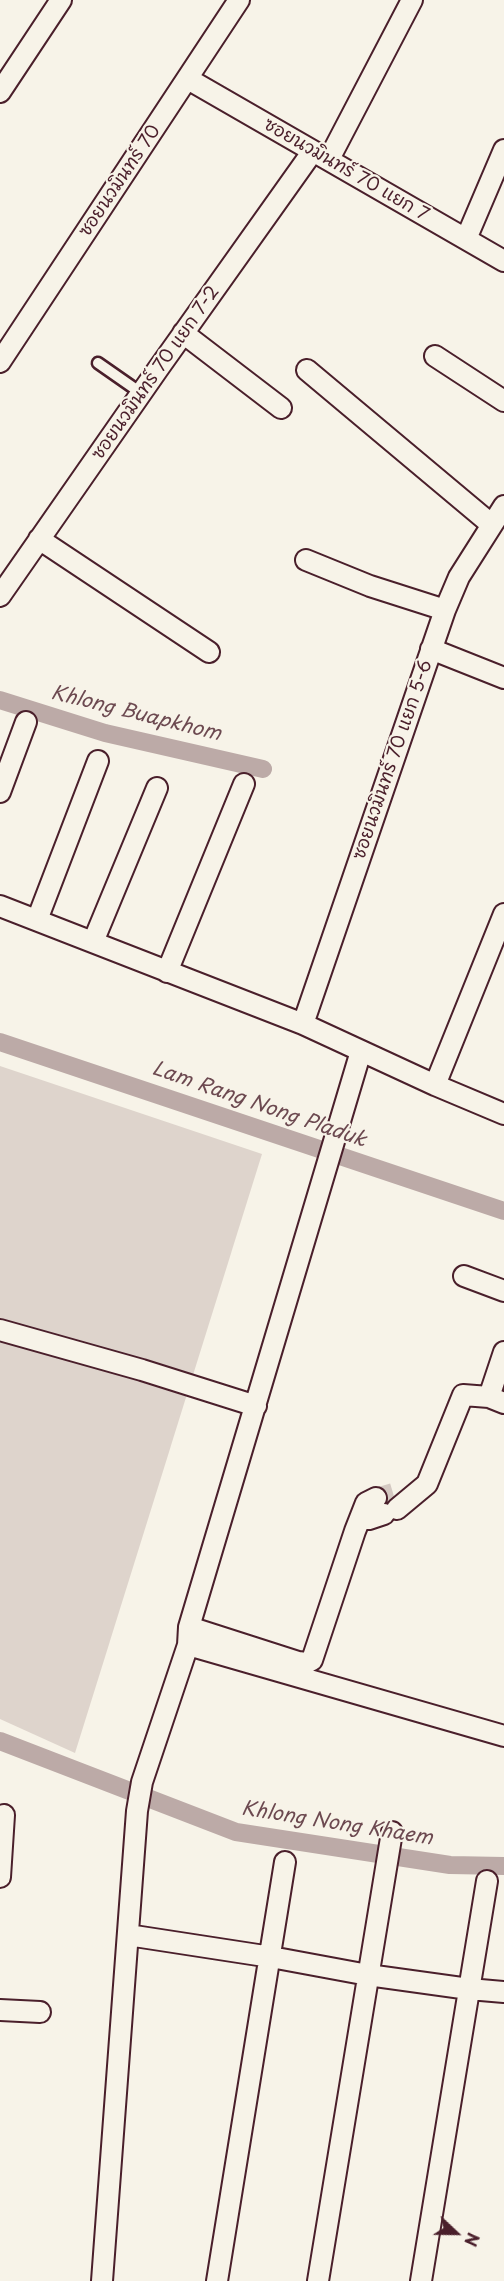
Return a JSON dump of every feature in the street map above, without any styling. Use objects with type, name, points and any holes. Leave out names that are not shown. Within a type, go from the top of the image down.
[{"type":"street","points":[[0,93],[61,0]]},
{"type":"street","name":"ซอยนวมินทร์ 70","points":[[0,362],[239,0]]},
{"type":"street","name":"ซอยนวมินทร์ 70 แยก 7-2","points":[[0,596],[7,570],[39,539],[183,333],[321,155],[412,0]]},
{"type":"street","name":"ซอยนวมินทร์ 70 แยก 7","points":[[188,79],[504,261]]},
{"type":"street","points":[[466,239],[504,150]]},
{"type":"street","points":[[183,333],[281,408]]},
{"type":"street","points":[[435,356],[504,401]]},
{"type":"street","points":[[307,370],[492,525]]},
{"type":"street","name":"ซอยนวมินทร์ 70 แยก 5-6","points":[[303,1024],[445,610],[459,577],[504,506]]},
{"type":"street","points":[[39,539],[208,652]]},
{"type":"street","points":[[306,560],[370,586],[445,610]]},
{"type":"street","points":[[431,649],[504,678]]},
{"type":"street","points":[[0,792],[26,722]]},
{"type":"street","points":[[37,920],[98,761]]},
{"type":"street","points":[[167,972],[244,784]]},
{"type":"street","points":[[93,942],[157,788]]},
{"type":"street","points":[[0,906],[303,1024],[504,1114]]},
{"type":"street","points":[[435,1085],[504,914]]},
{"type":"street","points":[[102,2281],[137,1811],[142,1782],[189,1636],[361,1051]]},
{"type":"street","points":[[464,1276],[504,1291]]},
{"type":"street","points":[[0,1330],[142,1370],[256,1406]]},
{"type":"street","points":[[189,1636],[298,1662],[306,1663],[312,1660],[361,1518],[369,1519],[392,1502],[427,1484],[463,1395],[496,1400],[504,1352]]},
{"type":"street","points":[[189,1636],[504,1736]]},
{"type":"street","points":[[0,1877],[4,1815]]},
{"type":"street","points":[[318,2281],[391,1839]]},
{"type":"street","points":[[217,2281],[285,1862]]},
{"type":"street","points":[[421,2281],[487,1881]]},
{"type":"street","points":[[128,1935],[271,1957],[368,1975],[504,1992]]},
{"type":"street","points":[[0,2010],[40,2012]]},
{"type":"lane","points":[[98,363],[141,393]]},
{"type":"shaded area","points":[[0,1066],[262,1154],[75,1753],[0,1719]]},
{"type":"waterway","name":"Khlong Buapkhom","points":[[0,700],[105,733],[263,769]]},
{"type":"waterway","name":"Lam Rang Nong Pladuk","points":[[0,1042],[504,1211]]},
{"type":"waterway","name":"Khlong Nong Khaem","points":[[0,1741],[236,1832],[450,1865],[504,1866]]},
{"type":"tunnel","points":[[376,1498],[393,1493]]}]
